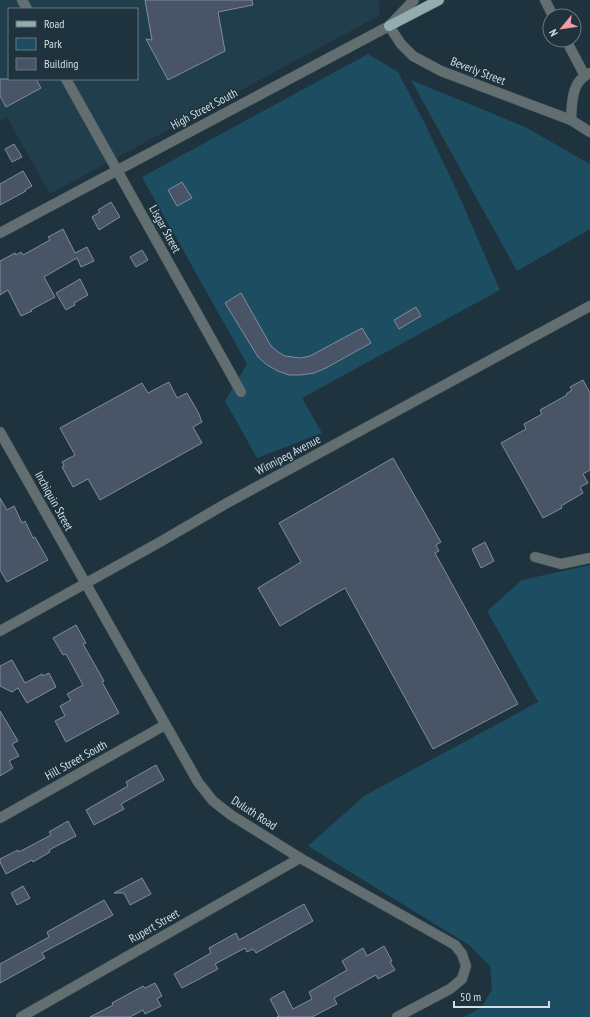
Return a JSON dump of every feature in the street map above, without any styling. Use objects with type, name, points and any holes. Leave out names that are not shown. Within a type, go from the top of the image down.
[{"type":"main road","points":[[389,26],[439,0]]},
{"type":"street","name":"High Street South","points":[[0,233],[389,26],[414,0]]},
{"type":"street","name":"Beverly Street","points":[[389,26],[401,44],[413,56],[441,71],[571,120],[590,132]]},
{"type":"street","points":[[571,48],[587,74],[579,81],[573,95],[571,120]]},
{"type":"street","name":"Lisgar Street","points":[[67,80],[241,392]]},
{"type":"street","name":"Winnipeg Avenue","points":[[0,631],[227,503],[590,306]]},
{"type":"street","name":"Inchiquin Street","points":[[0,432],[86,583]]},
{"type":"street","points":[[535,557],[561,564],[590,558]]},
{"type":"street","name":"Duluth Road","points":[[86,583],[198,782],[213,801],[231,815],[300,858],[455,944],[462,954],[466,966],[462,979],[450,989],[397,1017]]},
{"type":"street","name":"Hill Street South","points":[[0,818],[165,725]]},
{"type":"street","name":"Rupert Street","points":[[21,1017],[300,858]]},
{"type":"shaded area","points":[[0,0],[379,0],[380,15],[50,194],[7,117],[0,121]]},
{"type":"green space","points":[[368,54],[398,72],[457,191],[500,290],[302,398],[322,433],[257,458],[225,401],[247,364],[142,177]]},
{"type":"green space","points":[[411,80],[525,127],[590,164],[590,229],[517,271]]},
{"type":"green space","points":[[590,565],[590,1017],[464,1017],[482,1007],[492,989],[490,966],[469,945],[308,846],[364,796],[538,702],[487,611],[522,580]]},
{"type":"building","points":[[145,0],[252,0],[253,5],[218,12],[225,51],[168,80],[146,39],[152,40]]},
{"type":"building","points":[[0,79],[37,80],[41,88],[6,107],[0,96]]},
{"type":"building","points":[[14,144],[22,157],[12,162],[5,149]]},
{"type":"building","points":[[23,171],[32,186],[25,190],[26,191],[0,205],[0,184]]},
{"type":"building","points":[[182,182],[192,198],[177,206],[168,190]]},
{"type":"building","points":[[111,202],[120,217],[99,230],[92,217],[100,212],[98,210]]},
{"type":"building","points":[[63,229],[75,253],[87,247],[94,261],[81,267],[77,258],[44,277],[55,297],[21,316],[8,290],[0,295],[0,261],[15,253],[16,255],[21,252],[23,255],[50,240],[48,237]]},
{"type":"building","points":[[142,250],[148,260],[136,267],[130,257]]},
{"type":"building","points":[[80,279],[88,295],[74,303],[75,305],[66,310],[56,293]]},
{"type":"building","points":[[241,293],[271,346],[285,356],[301,358],[310,356],[362,328],[371,343],[314,373],[289,375],[278,371],[267,365],[258,357],[225,303]]},
{"type":"building","points":[[416,307],[421,316],[399,329],[394,320]]},
{"type":"building","points":[[583,380],[590,393],[590,470],[583,474],[588,483],[580,487],[583,493],[561,506],[562,508],[543,518],[501,443],[526,429],[524,424],[542,414],[540,410],[567,395],[566,394],[572,390],[570,387]]},
{"type":"building","points":[[169,382],[177,398],[187,393],[198,412],[202,422],[193,427],[202,443],[100,500],[88,479],[73,487],[62,467],[64,466],[62,462],[75,455],[60,428],[142,383],[148,393]]},
{"type":"building","points":[[393,458],[441,542],[436,545],[439,551],[435,553],[518,704],[433,749],[345,588],[280,626],[258,588],[301,562],[279,523]]},
{"type":"building","points":[[0,498],[7,510],[14,506],[22,523],[25,521],[33,538],[35,537],[48,560],[7,582],[0,570]]},
{"type":"building","points":[[485,542],[494,561],[481,568],[472,549]]},
{"type":"building","points":[[76,625],[86,643],[83,644],[104,681],[102,682],[119,713],[66,742],[55,721],[65,716],[60,706],[71,700],[67,694],[83,685],[66,654],[63,655],[53,638]]},
{"type":"building","points":[[12,660],[25,683],[42,674],[43,676],[49,673],[56,687],[27,703],[18,688],[12,692],[0,686],[0,666]]},
{"type":"building","points":[[0,711],[18,741],[12,744],[19,756],[9,761],[13,768],[0,776]]},
{"type":"building","points":[[156,765],[164,780],[121,804],[124,809],[94,825],[86,810],[128,786],[126,782]]},
{"type":"building","points":[[68,821],[76,836],[49,850],[50,852],[33,862],[32,860],[6,874],[0,859],[18,850],[19,852],[51,835],[49,832]]},
{"type":"building","points":[[142,878],[151,894],[130,905],[124,893],[114,893]]},
{"type":"building","points":[[23,886],[30,898],[17,905],[11,893]]},
{"type":"building","points":[[104,900],[113,915],[42,953],[45,958],[0,983],[0,964],[49,937],[47,932]]},
{"type":"building","points":[[304,904],[313,921],[256,953],[253,949],[247,952],[245,948],[215,964],[218,969],[182,988],[174,974],[211,953],[209,948],[236,933],[239,940]]},
{"type":"building","points":[[384,946],[392,961],[390,962],[395,970],[378,979],[376,975],[334,998],[337,1004],[312,1017],[277,1017],[279,1016],[270,999],[284,991],[293,1009],[312,999],[309,992],[347,970],[342,961],[363,948],[367,956]]},
{"type":"building","points":[[155,983],[162,996],[157,999],[161,1006],[145,1014],[143,1010],[130,1017],[90,1017],[113,1005],[112,1003],[143,986],[145,988]]}]
